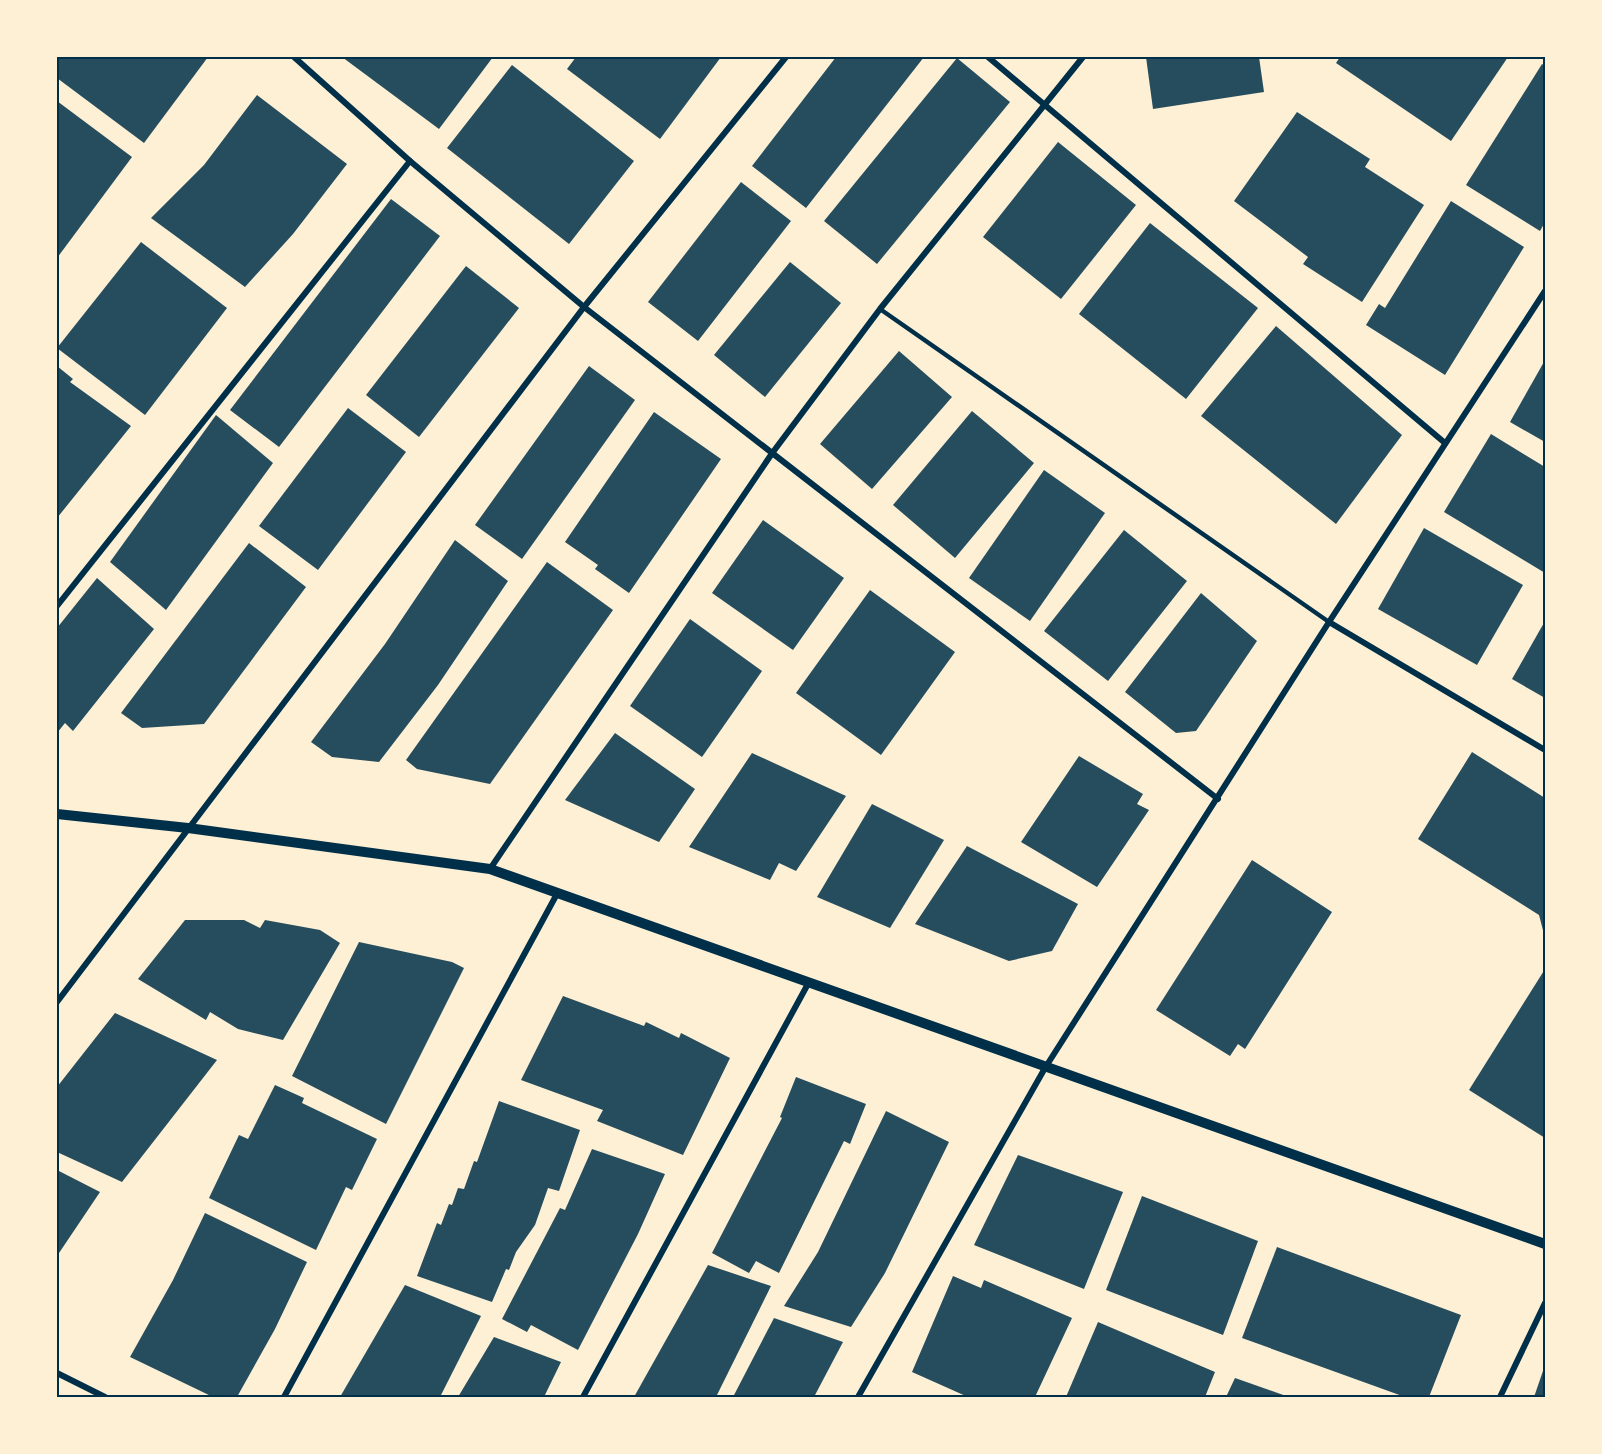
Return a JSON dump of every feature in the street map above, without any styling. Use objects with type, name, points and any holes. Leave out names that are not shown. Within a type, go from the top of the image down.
[{"type":"street","points":[[57,1002],[584,307],[786,57]]},
{"type":"street","points":[[988,57],[1445,443]]},
{"type":"street","points":[[490,869],[773,452],[880,309],[1083,57]]},
{"type":"street","points":[[296,58],[410,161],[584,307],[1218,799]]},
{"type":"street","points":[[57,606],[410,161]]},
{"type":"street","points":[[858,1397],[1045,1068],[1329,622],[1545,291]]},
{"type":"street","points":[[1329,622],[1545,750]]},
{"type":"street","points":[[57,814],[188,828],[490,869],[558,891],[1045,1068],[1545,1244]]},
{"type":"street","points":[[284,1397],[558,891]]},
{"type":"street","points":[[583,1397],[809,981]]},
{"type":"street","points":[[1500,1397],[1545,1303]]},
{"type":"street","points":[[57,1373],[105,1397]]},
{"type":"lane","points":[[880,309],[1329,622]]},
{"type":"building","points":[[57,57],[208,57],[144,143],[57,78]]},
{"type":"building","points":[[342,57],[493,57],[439,129]]},
{"type":"building","points":[[576,57],[721,57],[660,139],[567,69]]},
{"type":"building","points":[[836,57],[924,57],[806,208],[752,166]]},
{"type":"building","points":[[1146,57],[1259,57],[1264,92],[1153,109]]},
{"type":"building","points":[[1340,57],[1508,57],[1451,141],[1336,63]]},
{"type":"building","points":[[957,58],[1010,102],[877,264],[824,221]]},
{"type":"building","points":[[1542,64],[1545,66],[1545,222],[1540,231],[1466,185]]},
{"type":"building","points":[[512,65],[634,161],[569,244],[447,148]]},
{"type":"building","points":[[257,95],[347,164],[293,234],[245,287],[151,218],[204,165]]},
{"type":"building","points":[[57,101],[132,157],[57,258]]},
{"type":"building","points":[[1297,112],[1370,159],[1365,167],[1424,205],[1362,302],[1303,264],[1308,257],[1234,201]]},
{"type":"building","points":[[1058,142],[1136,205],[1061,299],[983,237]]},
{"type":"building","points":[[741,182],[791,221],[698,341],[648,302]]},
{"type":"building","points":[[391,199],[440,236],[279,447],[230,410]]},
{"type":"building","points":[[1451,201],[1524,247],[1445,375],[1366,325],[1379,304],[1385,308]]},
{"type":"building","points":[[1150,223],[1258,308],[1186,399],[1079,314]]},
{"type":"building","points":[[141,242],[227,308],[145,415],[57,348]]},
{"type":"building","points":[[790,262],[841,303],[765,397],[714,355]]},
{"type":"building","points":[[466,266],[519,308],[419,437],[366,395]]},
{"type":"building","points":[[1276,326],[1402,435],[1336,524],[1201,416]]},
{"type":"building","points":[[899,351],[952,397],[872,489],[820,444]]},
{"type":"building","points":[[1545,360],[1545,442],[1510,422]]},
{"type":"building","points":[[57,366],[73,379],[70,382],[131,426],[57,518]]},
{"type":"building","points":[[589,366],[635,400],[522,559],[475,525]]},
{"type":"building","points":[[348,408],[406,452],[318,570],[259,526]]},
{"type":"building","points":[[972,411],[1034,463],[955,558],[893,505]]},
{"type":"building","points":[[654,412],[721,459],[629,593],[595,569],[598,565],[565,542]]},
{"type":"building","points":[[216,415],[273,463],[166,610],[110,562]]},
{"type":"building","points":[[1491,434],[1545,467],[1545,573],[1444,512]]},
{"type":"building","points":[[1044,470],[1105,513],[1030,621],[969,578]]},
{"type":"building","points":[[763,520],[844,578],[793,650],[712,593]]},
{"type":"building","points":[[1424,528],[1523,585],[1477,665],[1378,609]]},
{"type":"building","points":[[1124,530],[1187,581],[1108,681],[1044,631]]},
{"type":"building","points":[[455,540],[508,581],[438,685],[379,762],[332,757],[311,742],[385,644]]},
{"type":"building","points":[[249,543],[306,587],[204,724],[142,728],[121,713]]},
{"type":"building","points":[[547,562],[613,610],[490,784],[417,769],[406,760]]},
{"type":"building","points":[[97,578],[154,629],[73,731],[65,723],[57,733],[57,628]]},
{"type":"building","points":[[870,590],[955,652],[881,755],[796,693]]},
{"type":"building","points":[[1201,593],[1257,641],[1196,731],[1176,733],[1125,692]]},
{"type":"building","points":[[690,619],[762,671],[702,757],[630,706]]},
{"type":"building","points":[[1545,621],[1545,698],[1512,679]]},
{"type":"building","points":[[615,733],[695,789],[659,842],[565,800]]},
{"type":"building","points":[[1472,752],[1545,798],[1545,938],[1539,915],[1418,839]]},
{"type":"building","points":[[752,753],[846,796],[796,871],[779,863],[770,880],[689,847]]},
{"type":"building","points":[[1079,756],[1143,794],[1137,804],[1149,810],[1097,887],[1021,842]]},
{"type":"building","points":[[872,804],[944,840],[890,928],[817,897]]},
{"type":"building","points":[[967,846],[1078,904],[1052,951],[1009,961],[915,924]]},
{"type":"building","points":[[1252,860],[1332,912],[1245,1049],[1238,1044],[1230,1056],[1156,1010]]},
{"type":"building","points":[[185,920],[244,920],[260,928],[265,920],[320,930],[340,943],[283,1040],[238,1029],[210,1012],[206,1020],[138,979]]},
{"type":"building","points":[[359,942],[452,962],[464,968],[386,1124],[292,1076]]},
{"type":"building","points":[[1545,969],[1545,1138],[1469,1090]]},
{"type":"building","points":[[563,996],[644,1026],[646,1022],[679,1038],[681,1033],[730,1058],[683,1155],[597,1121],[603,1110],[521,1080]]},
{"type":"building","points":[[115,1013],[217,1060],[122,1182],[57,1152],[57,1087]]},
{"type":"building","points":[[796,1077],[866,1104],[850,1144],[844,1141],[779,1273],[756,1261],[749,1273],[712,1253],[782,1118],[780,1117]]},
{"type":"building","points":[[275,1085],[304,1098],[302,1103],[377,1139],[352,1190],[346,1187],[316,1250],[209,1198],[239,1135],[248,1139]]},
{"type":"building","points":[[499,1101],[580,1130],[559,1191],[548,1188],[535,1225],[516,1252],[509,1270],[506,1269],[492,1302],[417,1276],[437,1223],[441,1225],[458,1188],[464,1189],[474,1161],[477,1162]]},
{"type":"building","points":[[886,1111],[949,1142],[885,1273],[851,1327],[784,1306],[818,1252]]},
{"type":"building","points":[[592,1149],[665,1174],[638,1234],[578,1350],[531,1325],[527,1332],[502,1319],[560,1208],[565,1210]]},
{"type":"building","points":[[1018,1155],[1123,1192],[1084,1289],[974,1245]]},
{"type":"building","points":[[57,1170],[100,1192],[57,1256]]},
{"type":"building","points":[[1142,1196],[1258,1241],[1223,1335],[1106,1290]]},
{"type":"building","points":[[205,1213],[307,1262],[275,1329],[237,1397],[213,1397],[130,1357],[173,1280]]},
{"type":"building","points":[[1277,1247],[1461,1315],[1429,1397],[1405,1397],[1242,1338]]},
{"type":"building","points":[[708,1265],[771,1286],[716,1397],[634,1397]]},
{"type":"building","points":[[953,1276],[981,1288],[984,1280],[1072,1318],[1035,1397],[968,1397],[912,1372]]},
{"type":"building","points":[[405,1285],[481,1316],[440,1397],[340,1397]]},
{"type":"building","points":[[774,1318],[843,1342],[814,1397],[733,1397]]},
{"type":"building","points":[[1098,1322],[1215,1372],[1205,1397],[1066,1397]]},
{"type":"building","points":[[494,1337],[561,1362],[544,1397],[458,1397]]},
{"type":"building","points":[[1545,1365],[1545,1397],[1534,1397]]},
{"type":"building","points":[[1235,1378],[1289,1397],[1226,1397]]}]
